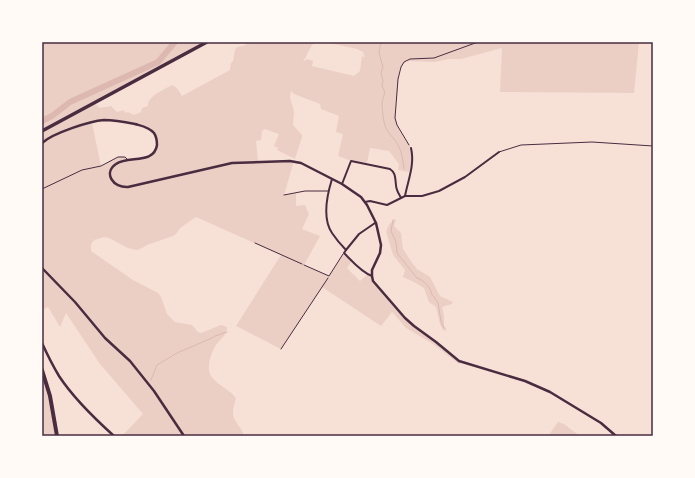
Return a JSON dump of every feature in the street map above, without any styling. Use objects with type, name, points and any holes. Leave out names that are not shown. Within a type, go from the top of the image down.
[{"type":"highway","points":[[42,370],[50,396],[57,436]]},
{"type":"main road","points":[[42,132],[207,42]]},
{"type":"street","points":[[42,143],[49,137],[58,133],[102,120],[132,124],[150,129],[157,140],[154,152],[150,156],[144,158],[117,163],[111,170],[112,179],[118,186],[128,187],[232,163],[294,161],[317,170],[361,196],[365,202],[376,223],[382,247],[372,270],[375,285],[404,318],[459,361],[525,381],[550,392],[601,423],[616,436]]},
{"type":"street","points":[[405,196],[412,169],[411,148]]},
{"type":"street","points":[[365,202],[370,201],[387,205],[405,196],[422,196],[444,189],[465,178],[500,152]]},
{"type":"street","points":[[342,184],[351,161],[390,169],[393,172],[396,188],[400,198]]},
{"type":"street","points":[[332,179],[328,192],[326,216],[332,234],[345,252],[360,268],[372,276]]},
{"type":"street","points":[[345,252],[359,234],[376,223]]},
{"type":"street","points":[[42,268],[75,302],[105,338],[130,361],[154,391],[184,436]]},
{"type":"street","points":[[42,343],[55,369],[66,385],[88,411],[114,436]]},
{"type":"lane","points":[[500,152],[521,145],[592,142],[653,146]]},
{"type":"lane","points":[[42,189],[82,170],[101,166],[120,156],[125,157],[128,160]]},
{"type":"lane","points":[[284,195],[305,191],[328,192]]},
{"type":"lane","points":[[304,264],[329,276],[345,252]]},
{"type":"path","points":[[411,148],[397,125],[395,118],[398,78],[401,66],[404,62],[412,58],[434,58],[478,42]]},
{"type":"path","points":[[255,243],[304,264]]},
{"type":"path","points":[[281,349],[329,276]]},
{"type":"shaded area","points":[[42,42],[207,42],[94,103],[100,108],[111,106],[117,112],[124,110],[125,113],[128,112],[134,115],[141,112],[142,108],[148,106],[148,102],[153,96],[172,85],[177,88],[182,96],[230,70],[235,50],[237,47],[246,45],[245,42],[315,42],[303,62],[307,59],[313,61],[312,66],[354,76],[360,71],[362,56],[365,58],[363,52],[357,49],[325,42],[639,42],[634,93],[500,92],[502,48],[461,59],[448,59],[435,62],[406,61],[399,71],[395,118],[397,125],[411,148],[412,169],[410,169],[409,172],[398,170],[399,164],[389,151],[370,148],[367,163],[351,161],[338,156],[343,134],[336,132],[339,116],[321,109],[320,104],[294,94],[291,91],[290,97],[294,112],[293,125],[302,135],[295,159],[277,150],[278,148],[274,146],[279,134],[265,129],[262,131],[261,140],[256,141],[258,161],[294,161],[284,195],[296,193],[296,206],[305,205],[309,214],[302,229],[320,236],[304,265],[329,276],[344,253],[352,261],[347,268],[360,281],[368,274],[372,276],[373,281],[405,318],[461,362],[459,364],[433,344],[406,328],[392,312],[381,326],[322,287],[281,349],[236,326],[281,255],[196,217],[180,228],[173,236],[140,249],[136,250],[128,248],[104,237],[94,240],[91,244],[91,251],[133,280],[158,293],[167,314],[175,322],[192,325],[198,332],[201,333],[221,325],[227,327],[225,334],[212,352],[209,363],[209,372],[215,380],[236,398],[233,408],[233,416],[244,436],[122,436],[143,414],[100,364],[66,313],[60,327],[48,307],[42,310]],"holes":[[[98,121],[115,121],[144,126],[154,134],[156,146],[150,154],[145,158],[133,160],[128,160],[125,157],[120,156],[101,166],[92,123]]]},
{"type":"shaded area","points":[[395,219],[394,226],[401,233],[403,249],[413,264],[417,269],[430,277],[440,296],[453,302],[452,304],[442,307],[446,331],[443,330],[436,307],[429,302],[424,288],[403,277],[405,270],[393,255],[386,231],[390,223]]},
{"type":"shaded area","points":[[42,377],[49,400],[55,436],[42,436]]},
{"type":"shaded area","points":[[558,422],[564,424],[580,436],[548,436]]},
{"type":"waterway","points":[[42,121],[52,116],[70,102],[158,62],[175,42]]},
{"type":"waterway","points":[[381,42],[379,53],[383,67],[381,73],[384,93],[382,103],[384,122],[390,135],[399,148],[404,169]]},
{"type":"waterway","points":[[393,220],[391,231],[396,242],[397,253],[417,278],[425,282],[429,287],[432,295],[438,303],[441,321],[444,328]]},
{"type":"waterway","points":[[151,380],[157,365],[177,353],[227,332]]}]
